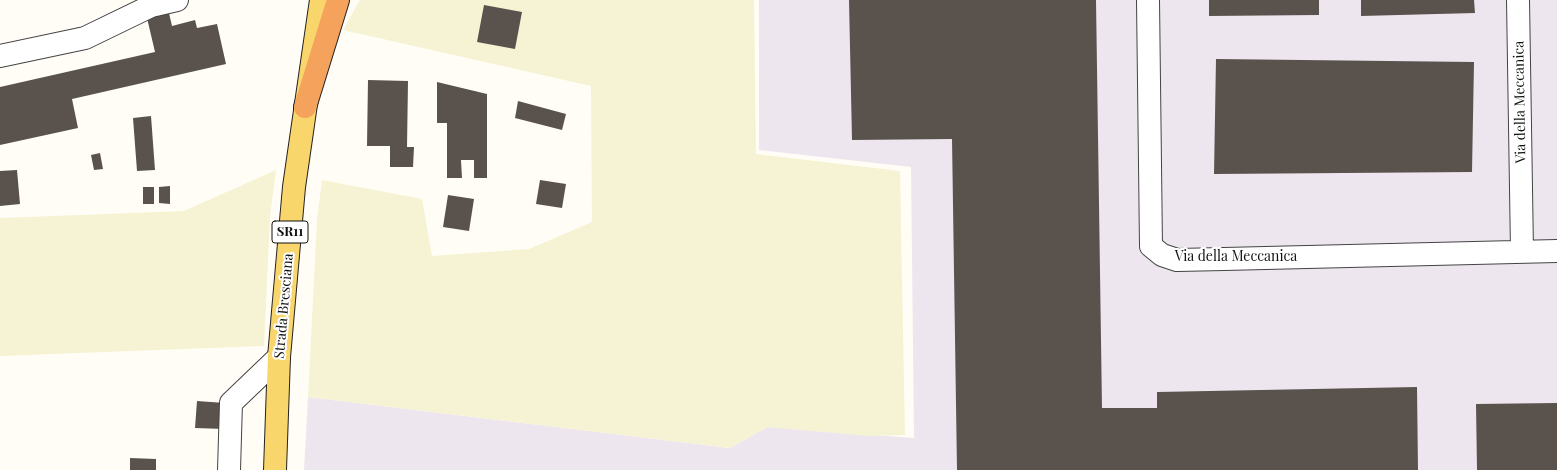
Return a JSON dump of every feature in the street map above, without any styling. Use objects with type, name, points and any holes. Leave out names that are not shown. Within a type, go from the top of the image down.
[{"type":"highway","points":[[305,107],[338,0]]},
{"type":"main road","name":"Strada Bresciana","points":[[275,470],[279,357],[294,187],[321,0]]},
{"type":"street","points":[[0,56],[85,38],[151,6],[176,0]]},
{"type":"street","name":"Via della Meccanica","points":[[1148,0],[1151,246],[1162,255],[1177,260],[1557,251]]},
{"type":"street","name":"Via della Meccanica","points":[[1518,0],[1522,251]]},
{"type":"street","points":[[229,470],[231,403],[279,357]]},
{"type":"shaded area","points":[[360,0],[754,0],[756,154],[900,171],[905,435],[869,436],[767,427],[730,448],[308,397],[317,220],[322,180],[422,199],[432,256],[529,249],[592,222],[591,86],[343,30]]},
{"type":"shaded area","points":[[759,0],[1557,0],[1557,470],[304,470],[308,397],[730,448],[767,427],[914,438],[911,167],[759,150]]},
{"type":"shaded area","points":[[276,170],[270,216],[264,346],[0,356],[0,218],[184,211]]},
{"type":"building","points":[[849,0],[1096,0],[1102,408],[1157,408],[1157,392],[1417,387],[1418,470],[957,470],[952,139],[852,140]]},
{"type":"building","points":[[1209,0],[1319,0],[1319,15],[1209,16]]},
{"type":"building","points":[[1361,0],[1474,0],[1475,13],[1361,16]]},
{"type":"building","points":[[484,5],[522,12],[515,49],[477,42]]},
{"type":"building","points":[[169,13],[172,26],[195,20],[197,28],[217,24],[226,64],[72,99],[78,128],[0,145],[0,87],[155,52],[147,18]]},
{"type":"building","points":[[1216,59],[1474,62],[1472,172],[1214,174]]},
{"type":"building","points":[[368,80],[408,81],[407,147],[414,147],[413,167],[390,167],[390,146],[367,146]]},
{"type":"building","points":[[437,82],[487,94],[487,178],[474,178],[474,160],[461,160],[462,178],[447,178],[447,123],[437,123]]},
{"type":"building","points":[[518,101],[566,114],[562,130],[515,118]]},
{"type":"building","points":[[151,116],[155,170],[137,171],[133,118]]},
{"type":"building","points":[[100,153],[103,169],[94,170],[91,155]]},
{"type":"building","points":[[17,170],[20,204],[0,206],[0,171]]},
{"type":"building","points":[[540,180],[566,184],[562,208],[536,204]]},
{"type":"building","points":[[170,186],[170,204],[159,203],[159,187]]},
{"type":"building","points":[[143,187],[154,187],[154,204],[143,204]]},
{"type":"building","points":[[448,195],[474,199],[469,231],[443,227]]},
{"type":"building","points":[[197,401],[225,403],[224,429],[195,428]]},
{"type":"building","points":[[1557,403],[1557,470],[1477,470],[1476,404]]},
{"type":"building","points":[[130,458],[156,459],[156,470],[130,470]]}]
